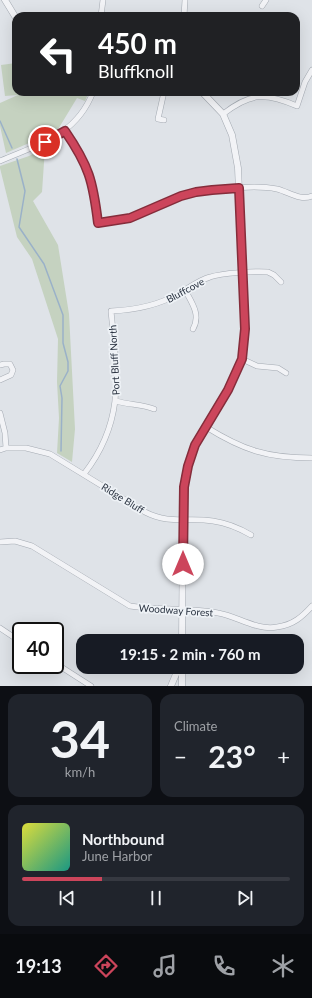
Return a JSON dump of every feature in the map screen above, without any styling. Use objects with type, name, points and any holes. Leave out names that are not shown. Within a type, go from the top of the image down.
[{"type":"street","points":[[5,0],[12,12]]},
{"type":"street","points":[[102,12],[103,0]]},
{"type":"street","points":[[184,12],[185,0]]},
{"type":"street","points":[[262,6],[266,0]]},
{"type":"street","points":[[222,114],[235,104],[255,97],[272,97],[297,106],[312,70]]},
{"type":"street","points":[[0,161],[55,137],[65,131],[85,110],[91,96]]},
{"type":"street","points":[[163,96],[158,119],[164,120]]},
{"type":"street","points":[[182,634],[184,487],[188,466],[195,445],[228,390],[242,359],[245,329],[238,168],[232,135],[222,114],[206,96]]},
{"type":"street","points":[[65,131],[88,170],[95,194],[98,223],[130,218],[181,196],[196,192],[239,188],[269,188],[288,192],[301,198],[312,196]]},
{"type":"street","name":"Bluffcove","points":[[111,311],[128,310],[166,301],[200,281],[212,276],[268,272],[282,282]]},
{"type":"street","points":[[185,290],[197,314],[197,322],[193,329]]},
{"type":"street","name":"Port Bluff North","points":[[84,474],[100,449],[109,428],[116,401],[116,367],[111,311]]},
{"type":"street","points":[[242,359],[257,366],[278,368],[286,373]]},
{"type":"street","points":[[0,365],[8,364],[13,370],[11,375],[0,380]]},
{"type":"street","points":[[116,401],[125,404],[146,406],[154,409]]},
{"type":"street","points":[[0,413],[5,433],[6,448]]},
{"type":"street","points":[[206,427],[234,443],[263,454],[293,458],[312,458]]},
{"type":"street","name":"Ridge Bluff","points":[[0,450],[6,448],[26,448],[44,451],[57,457],[155,517],[172,520],[202,520],[222,523],[241,529],[251,535]]},
{"type":"street","name":"Woodway Forest","points":[[0,542],[15,541],[32,546],[130,606],[138,608],[183,609],[220,613],[258,626],[275,628],[296,621],[312,606]]},
{"type":"street","points":[[0,628],[12,636]]},
{"type":"street","points":[[64,669],[91,686]]},
{"type":"street","points":[[173,686],[177,674]]},
{"type":"street","points":[[181,674],[182,686]]},
{"type":"green space","points":[[12,64],[12,95],[5,96],[1,65]]},
{"type":"green space","points":[[16,96],[87,96],[85,101],[77,98],[57,131],[6,153],[0,126],[0,103]]},
{"type":"green space","points":[[45,148],[42,192],[33,201],[58,245],[69,314],[75,429],[72,462],[57,453],[59,418],[57,382],[58,339],[32,259],[17,237],[0,168],[0,166],[29,156]]},
{"type":"waterway","points":[[0,121],[12,148]]},
{"type":"waterway","points":[[17,159],[25,191],[19,227],[44,264],[63,315],[63,343],[68,362],[68,371],[60,386],[62,398],[61,451]]},
{"type":"route","points":[[45,142],[65,131],[83,159],[88,170],[95,194],[98,223],[130,218],[181,196],[196,192],[239,188],[245,329],[242,359],[234,380],[195,445],[191,455],[185,476],[184,487],[183,564]]}]
